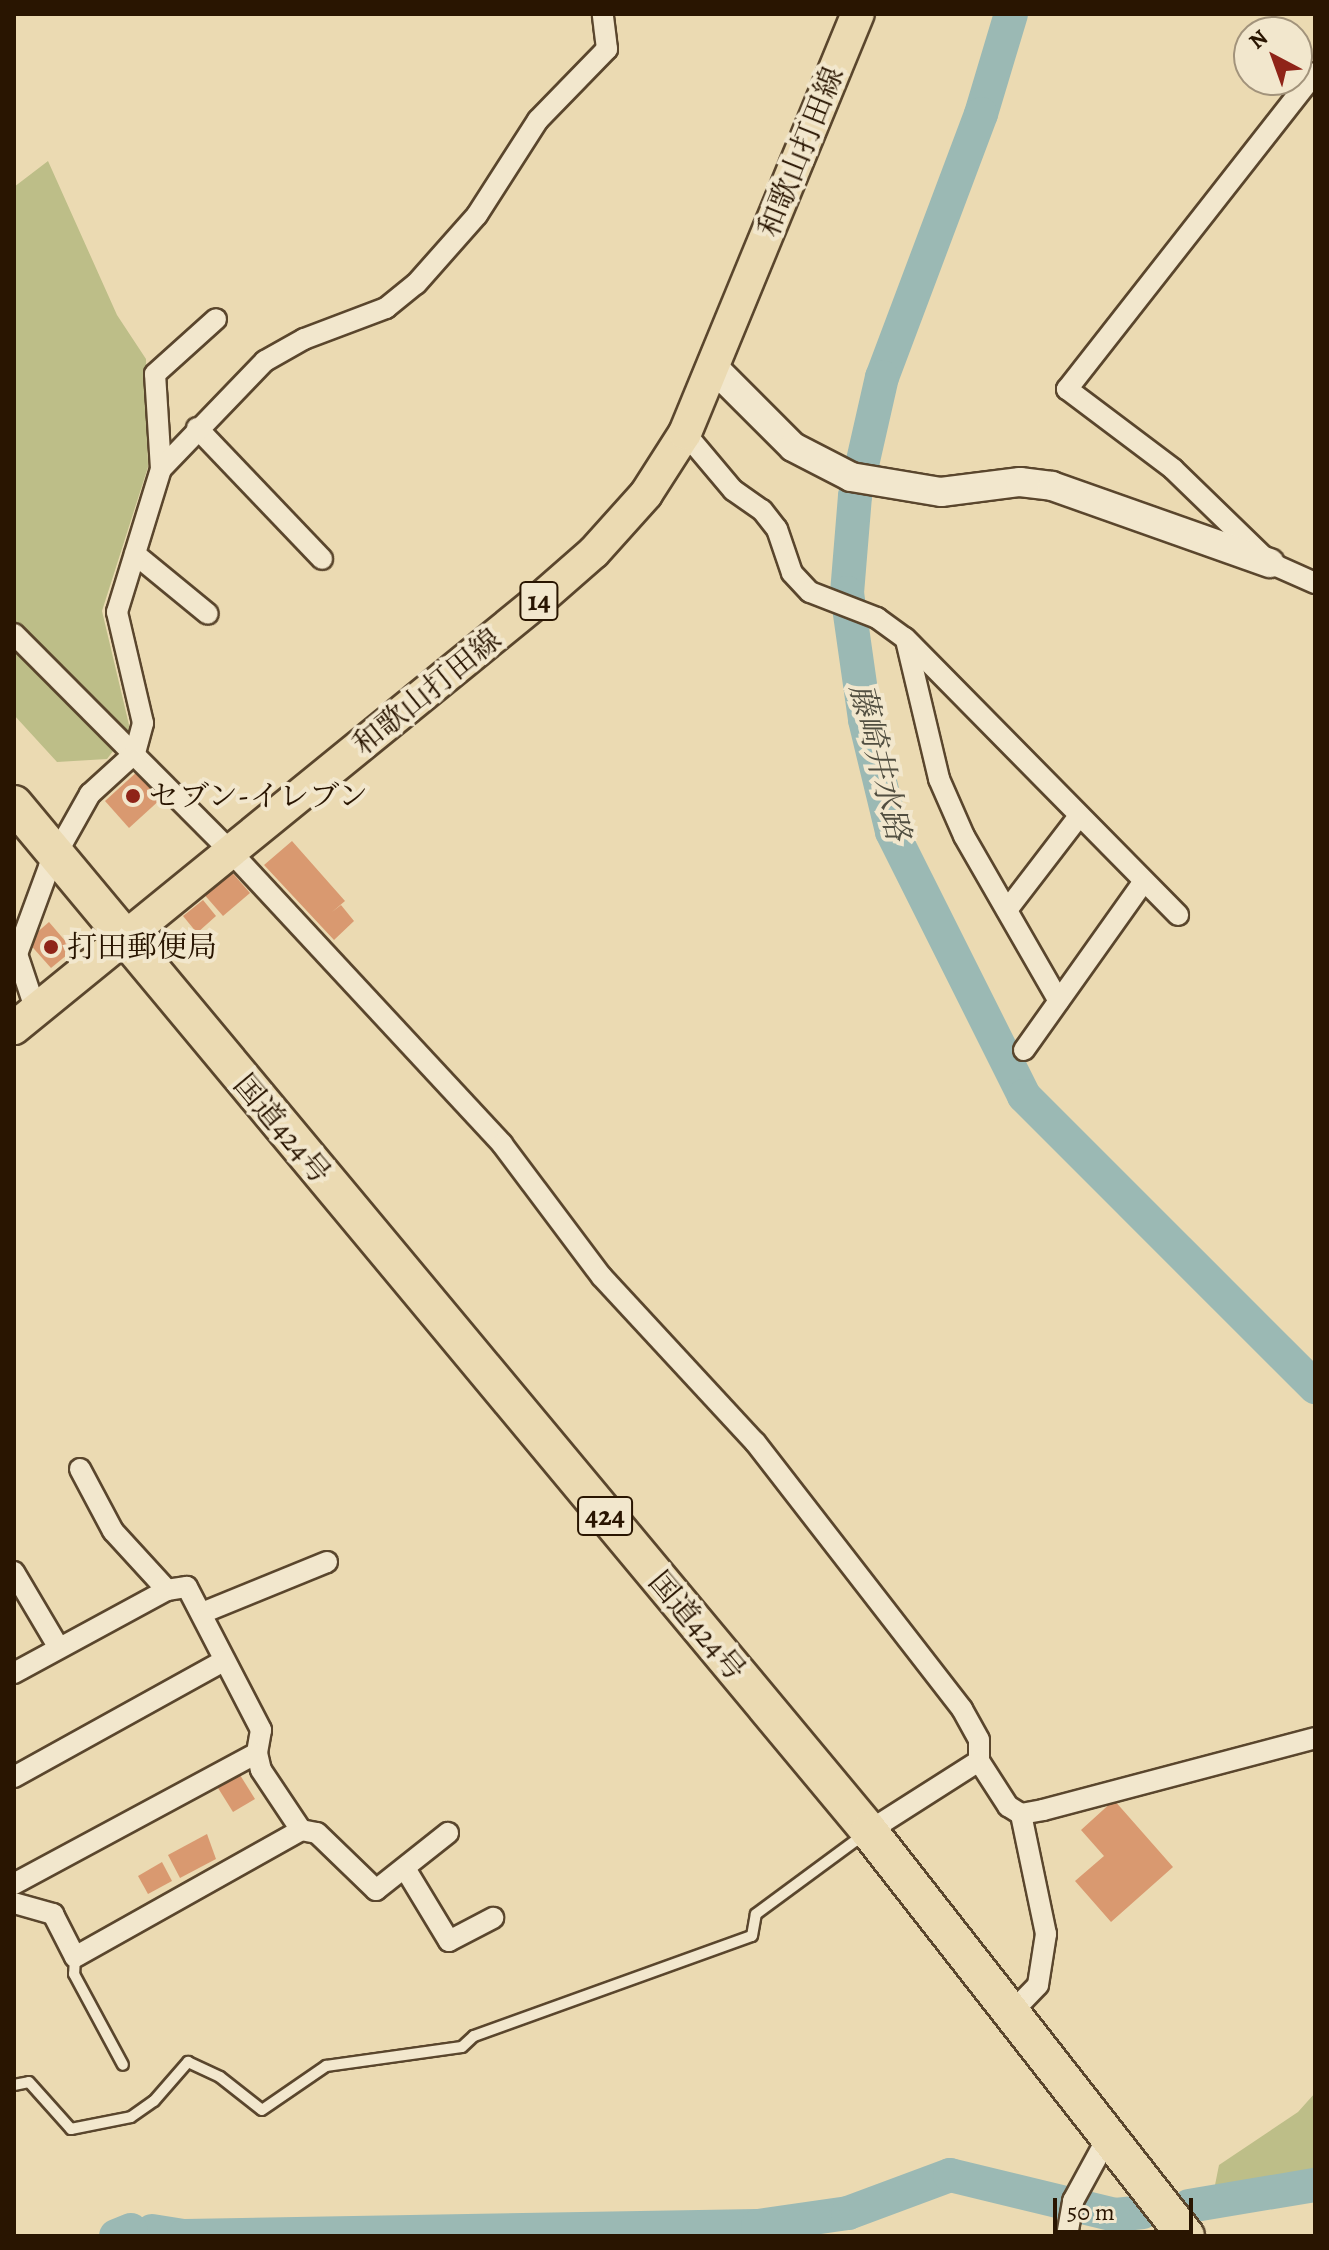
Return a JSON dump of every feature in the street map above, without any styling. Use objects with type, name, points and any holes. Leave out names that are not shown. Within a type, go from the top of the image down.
[{"type":"highway","name":"国道424号","points":[[14,804],[124,940],[869,1831],[1013,2011],[1186,2236]]},
{"type":"main road","name":"和歌山打田線","points":[[25,1020],[594,552],[646,494],[685,433],[858,14]]},
{"type":"street","points":[[161,469],[197,428],[265,361],[304,339],[386,308],[416,284],[477,215],[538,120],[607,49],[603,14]]},
{"type":"street","points":[[1270,563],[1173,469],[1067,389],[1315,73]]},
{"type":"street","points":[[25,1020],[17,954],[55,855],[90,794],[135,753],[143,723],[117,612],[161,469],[155,374],[216,319]]},
{"type":"street","points":[[713,367],[793,447],[851,477],[941,492],[1006,483],[1052,486],[1270,563],[1315,583]]},
{"type":"street","points":[[197,428],[322,559]]},
{"type":"street","points":[[685,433],[733,490],[770,519],[792,573],[810,592],[848,607],[905,638],[1178,915]]},
{"type":"street","points":[[135,554],[208,614]]},
{"type":"street","points":[[14,634],[230,851],[502,1144],[602,1277],[755,1442],[962,1709],[979,1740],[979,1761],[1008,1806],[1021,1814],[1315,1738]]},
{"type":"street","points":[[905,638],[939,779],[964,836],[1059,1001]]},
{"type":"street","points":[[1007,910],[1079,816]]},
{"type":"street","points":[[1024,1050],[1144,881]]},
{"type":"street","points":[[80,1469],[113,1531],[167,1590]]},
{"type":"street","points":[[202,1613],[327,1562]]},
{"type":"street","points":[[14,1572],[59,1648]]},
{"type":"street","points":[[14,1673],[167,1590],[187,1587],[261,1730],[257,1753],[261,1770],[301,1830]]},
{"type":"street","points":[[14,1777],[223,1661]]},
{"type":"street","points":[[14,1884],[257,1753]]},
{"type":"street","points":[[869,1831],[979,1761]]},
{"type":"street","points":[[1013,2011],[1038,1985],[1046,1934],[1021,1814]]},
{"type":"street","points":[[14,1903],[53,1914],[75,1957],[301,1830],[317,1833],[376,1890],[406,1870],[448,1833]]},
{"type":"street","points":[[406,1870],[449,1941],[493,1918]]},
{"type":"street","points":[[1067,2236],[1071,2207],[1109,2135]]},
{"type":"lane","points":[[14,2085],[29,2082],[71,2129],[131,2117],[154,2101],[188,2062],[220,2077],[262,2110],[326,2066],[462,2047],[474,2036],[752,1936],[756,1914],[869,1831]]},
{"type":"lane","points":[[75,1957],[74,1974],[123,2065]]},
{"type":"green space","points":[[48,161],[117,315],[146,359],[148,467],[102,611],[130,729],[107,759],[57,762],[14,715],[14,187]]},
{"type":"green space","points":[[1315,2093],[1315,2180],[1213,2195],[1219,2165],[1298,2112]]},
{"type":"building","points":[[139,770],[163,797],[129,828],[105,801]]},
{"type":"building","points":[[292,841],[345,901],[332,912],[341,905],[354,921],[334,940],[264,865]]},
{"type":"building","points":[[229,869],[250,893],[223,916],[202,892]]},
{"type":"building","points":[[203,900],[216,916],[197,933],[183,916]]},
{"type":"building","name":"打田郵便局","points":[[49,922],[73,950],[51,968],[27,941]]},
{"type":"building","points":[[240,1775],[255,1799],[233,1812],[218,1788]]},
{"type":"building","points":[[1114,1800],[1173,1867],[1111,1922],[1075,1881],[1104,1856],[1081,1830]]},
{"type":"building","points":[[207,1834],[216,1859],[180,1878],[168,1855]]},
{"type":"building","points":[[162,1862],[172,1881],[148,1894],[138,1876]]},
{"type":"waterway","name":"藤崎井水路","points":[[1011,14],[981,114],[882,377],[855,496],[847,593],[865,720],[892,832],[1024,1096],[1315,1387]]},
{"type":"waterway","name":"藤崎井水路","points":[[152,2231],[184,2236],[758,2226],[848,2213],[950,2175],[1115,2215],[1143,2212]]},
{"type":"waterway","name":"藤崎井水路","points":[[1189,2206],[1315,2185]]},
{"type":"waterway","name":"藤崎井水路","points":[[116,2236],[131,2230]]},
{"type":"place","name":"セブン-イレブン","points":[[133,796]]},
{"type":"place","name":"打田郵便局","points":[[51,947]]}]
